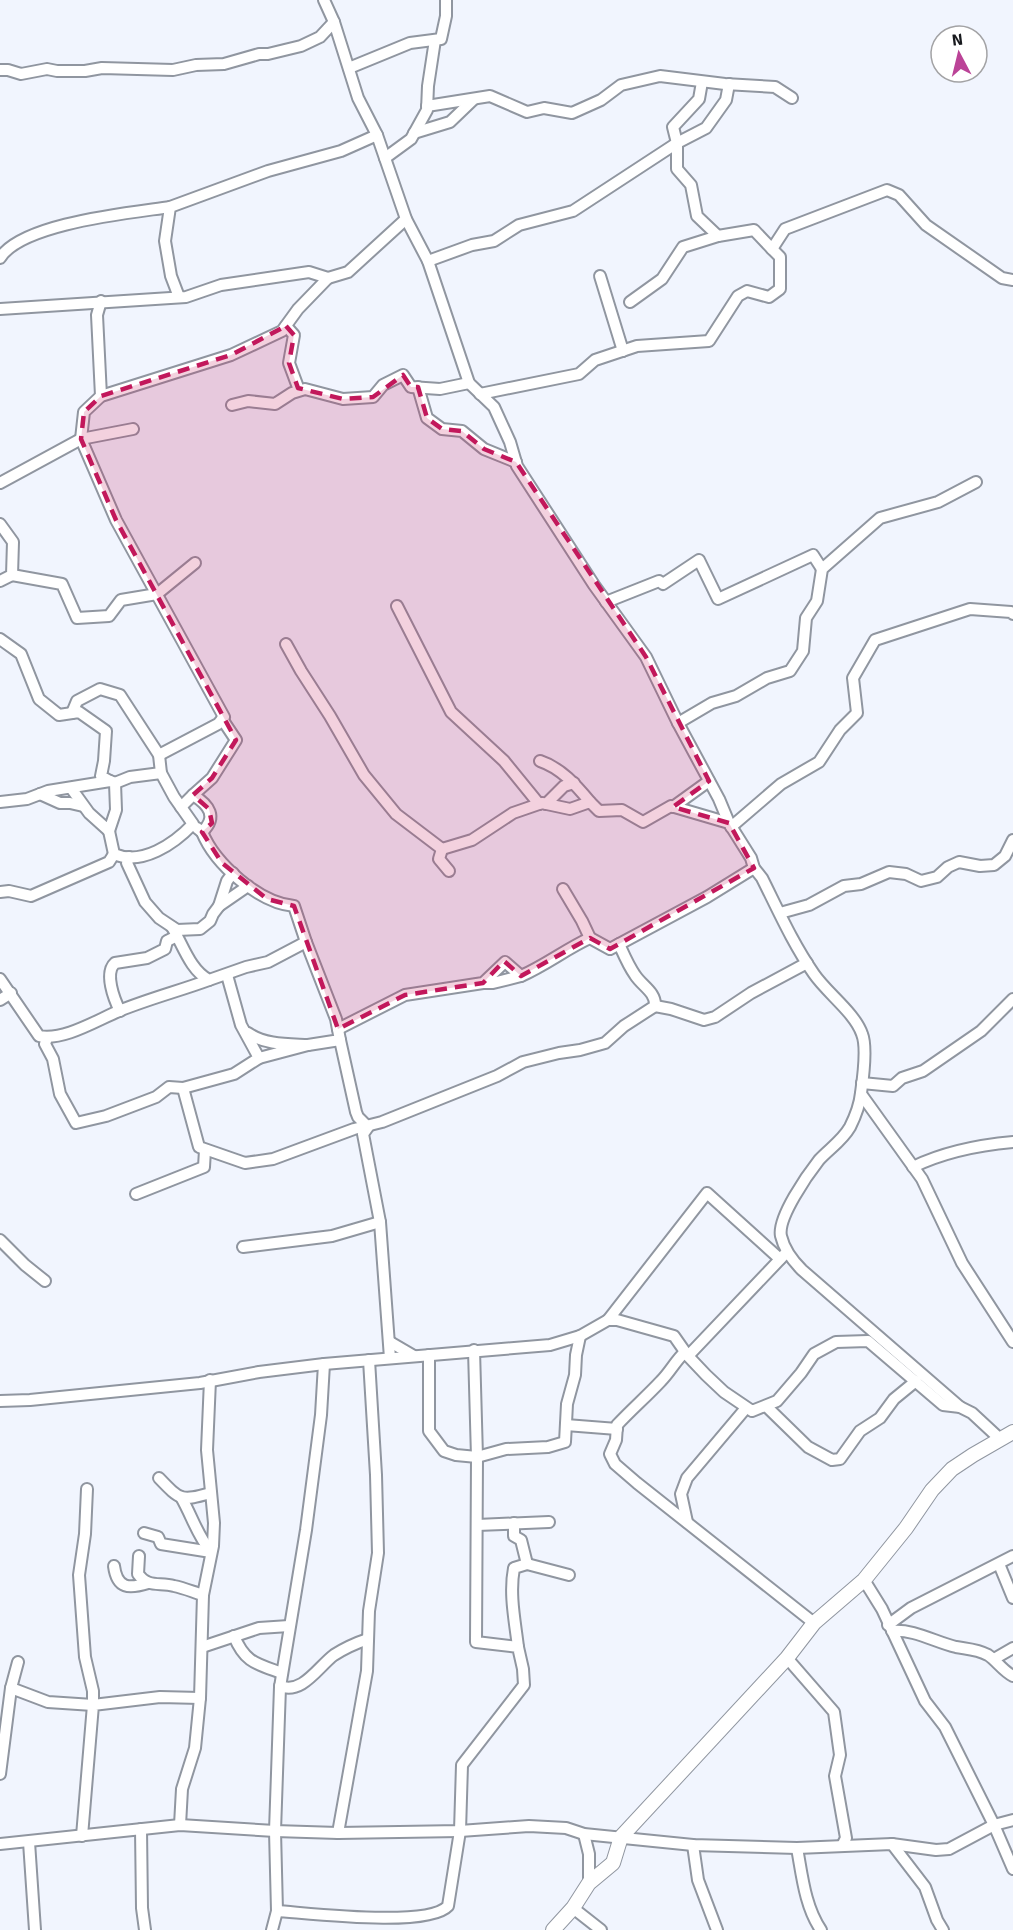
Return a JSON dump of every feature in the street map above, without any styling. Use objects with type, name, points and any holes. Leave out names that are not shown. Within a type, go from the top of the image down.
[{"type":"street","points":[[324,0],[334,22],[358,98],[386,158],[406,219],[428,261],[469,383],[494,407],[510,442],[516,462],[606,602],[645,657],[710,781],[730,825],[751,858],[754,868],[762,878],[807,963],[823,986],[852,1016],[862,1033],[862,1088],[851,1125],[843,1138],[820,1159],[806,1177],[784,1216],[780,1234],[784,1255]]},
{"type":"street","points":[[348,68],[410,43],[441,39],[446,16],[446,0]]},
{"type":"street","points":[[0,70],[21,74],[47,69],[57,71],[85,71],[102,68],[173,70],[196,64],[224,64],[301,46],[320,37],[334,22]]},
{"type":"street","points":[[386,158],[411,139],[427,110],[435,40]]},
{"type":"street","points":[[427,106],[490,96],[527,112],[544,108],[572,113],[601,100],[621,85],[660,76],[702,82],[775,87],[792,98]]},
{"type":"street","points":[[702,82],[699,99],[673,127],[677,169],[691,184],[697,216],[718,236]]},
{"type":"street","points":[[428,261],[472,245],[494,241],[519,225],[573,211],[676,142],[706,128],[726,100],[729,84]]},
{"type":"street","points":[[414,132],[450,122],[474,99]]},
{"type":"street","points":[[0,258],[4,252],[33,235],[72,223],[170,207],[268,171],[341,152],[377,135]]},
{"type":"street","points":[[772,249],[784,229],[887,190],[899,195],[926,225],[1002,278],[1013,280]]},
{"type":"street","points":[[170,207],[165,241],[171,276],[179,297]]},
{"type":"street","points":[[159,755],[218,724],[224,717],[116,520],[81,439],[84,412],[100,396],[231,355],[282,332],[298,309],[328,278],[348,272],[406,219]]},
{"type":"street","points":[[480,394],[579,374],[595,360],[637,346],[709,341],[738,296],[747,291],[769,297],[780,289],[780,257],[754,230],[718,236],[683,248],[662,279],[630,302]]},
{"type":"street","points":[[0,306],[179,297],[221,285],[309,272],[328,278]]},
{"type":"street","points":[[600,276],[623,351]]},
{"type":"street","points":[[100,396],[98,315],[101,302]]},
{"type":"street","points":[[286,326],[294,334],[289,363],[299,390]]},
{"type":"street","points":[[232,405],[248,401],[275,404],[305,389],[343,399],[373,397],[383,385],[403,375],[411,387],[440,389],[469,383]]},
{"type":"street","points":[[418,387],[427,418],[442,429],[462,431],[484,449],[516,462]]},
{"type":"street","points":[[0,483],[81,439],[133,429]]},
{"type":"street","points":[[678,723],[712,703],[736,696],[766,678],[790,671],[803,651],[806,618],[817,601],[822,569],[880,518],[938,502],[976,482]]},
{"type":"street","points":[[0,524],[13,543],[12,575]]},
{"type":"street","points":[[606,602],[659,581],[663,584],[699,560],[718,599],[813,555],[822,569]]},
{"type":"street","points":[[0,581],[12,575],[62,584],[78,618],[109,616],[122,600],[157,594],[195,563]]},
{"type":"street","points":[[397,606],[451,712],[504,761],[543,804],[570,809],[590,802]]},
{"type":"street","points":[[730,825],[781,784],[819,762],[840,730],[857,713],[853,678],[875,639],[970,609],[1013,614]]},
{"type":"street","points":[[0,639],[21,654],[39,699],[59,715],[79,711],[106,731],[101,776],[112,782]]},
{"type":"street","points":[[286,644],[364,775],[396,814],[442,849]]},
{"type":"street","points":[[72,713],[77,701],[100,689],[120,695],[159,755],[161,773],[181,807],[202,832],[207,844],[222,863],[267,899],[294,906],[339,1035],[356,1112],[368,1127]]},
{"type":"street","points":[[181,807],[212,778],[236,740],[222,719]]},
{"type":"street","points":[[540,761],[553,765],[574,783],[599,811],[622,810],[643,822],[673,807],[710,781]]},
{"type":"street","points":[[0,802],[27,799],[48,791],[161,773]]},
{"type":"street","points":[[0,892],[9,891],[32,896],[109,862],[114,854],[109,831],[117,810],[112,782]]},
{"type":"street","points":[[442,849],[472,840],[513,813],[543,804],[564,786],[574,783]]},
{"type":"street","points":[[71,788],[88,813],[109,831]]},
{"type":"street","points":[[40,795],[60,803],[70,802],[83,806]]},
{"type":"street","points":[[193,795],[209,809],[212,820],[202,832]]},
{"type":"street","points":[[673,807],[730,825]]},
{"type":"street","points":[[114,854],[122,858],[150,855],[163,848],[193,824]]},
{"type":"street","points":[[780,913],[809,905],[844,886],[861,884],[890,872],[906,874],[921,881],[937,877],[948,867],[959,862],[994,866],[1005,856],[1013,840]]},
{"type":"street","points":[[442,849],[439,859],[449,871]]},
{"type":"street","points":[[129,857],[127,863],[145,902],[175,932],[189,961],[202,977],[209,980]]},
{"type":"street","points":[[563,889],[590,938],[610,949],[754,868]]},
{"type":"street","points":[[219,906],[227,881],[233,873]]},
{"type":"street","points":[[120,1011],[110,974],[115,963],[147,958],[165,949],[167,941],[177,930],[200,929],[210,921],[219,906],[248,886]]},
{"type":"street","points":[[47,1038],[45,1044],[53,1059],[60,1094],[76,1124],[106,1116],[156,1097],[169,1087],[183,1088],[234,1074],[259,1058],[339,1035],[405,995],[483,982],[493,983],[521,976],[552,961],[567,948],[590,938]]},
{"type":"street","points":[[0,979],[39,1036],[47,1038],[76,1030],[120,1011],[209,980],[268,963],[306,942]]},
{"type":"street","points":[[619,944],[637,978],[651,992],[655,1006]]},
{"type":"street","points":[[483,982],[505,962],[521,976]]},
{"type":"street","points":[[183,1088],[199,1147],[245,1163],[263,1160],[354,1129],[368,1127],[490,1079],[523,1062],[605,1043],[624,1026],[655,1006],[704,1020],[715,1017],[751,993],[807,963]]},
{"type":"street","points":[[227,975],[241,1025],[259,1058]]},
{"type":"street","points":[[0,1000],[11,993]]},
{"type":"street","points":[[862,1088],[893,1086],[902,1078],[923,1071],[981,1031],[1013,999]]},
{"type":"street","points":[[246,1032],[255,1039],[280,1044],[308,1045]]},
{"type":"street","points":[[862,1088],[922,1179],[962,1263],[1013,1342]]},
{"type":"street","points":[[368,1127],[363,1134],[380,1222],[390,1358]]},
{"type":"street","points":[[913,1167],[935,1156],[1013,1142]]},
{"type":"street","points":[[136,1194],[204,1167],[205,1150]]},
{"type":"street","points":[[0,1401],[30,1400],[210,1380],[324,1364],[550,1345],[580,1336],[608,1320],[707,1193],[802,1270],[1000,1439]]},
{"type":"street","points":[[243,1247],[332,1236],[380,1222]]},
{"type":"street","points":[[0,1240],[45,1281]]},
{"type":"street","points":[[784,1255],[687,1354],[678,1359],[672,1370],[617,1425],[616,1440],[610,1454],[615,1464],[637,1483],[814,1623]]},
{"type":"street","points":[[608,1320],[617,1320],[674,1336],[687,1354],[724,1392],[752,1411],[777,1401],[814,1354],[836,1342],[868,1341],[943,1405],[960,1407]]},
{"type":"street","points":[[429,1355],[429,1431],[444,1451],[477,1457],[506,1449],[548,1447],[566,1442],[567,1404],[575,1375],[580,1336]]},
{"type":"street","points":[[390,1342],[414,1356]]},
{"type":"street","points":[[474,1350],[477,1457],[476,1642],[518,1647]]},
{"type":"street","points":[[338,1833],[367,1671],[369,1611],[378,1553],[369,1360]]},
{"type":"street","points":[[272,1930],[277,1911],[275,1831],[280,1686],[306,1530],[321,1415],[324,1364]]},
{"type":"street","points":[[180,1825],[182,1789],[193,1757],[200,1698],[203,1595],[214,1523],[207,1450],[210,1380]]},
{"type":"street","points":[[766,1406],[808,1447],[832,1460],[840,1459],[860,1431],[880,1418],[894,1398],[916,1382]]},
{"type":"street","points":[[687,1522],[681,1494],[687,1478],[746,1408]]},
{"type":"street","points":[[566,1425],[617,1430]]},
{"type":"street","points":[[553,1930],[573,1908],[589,1884],[613,1863],[621,1837],[787,1658],[814,1623],[864,1580],[906,1528],[932,1490],[952,1469],[1013,1432]]},
{"type":"street","points":[[159,1478],[176,1496],[188,1499],[212,1493]]},
{"type":"street","points":[[82,1836],[93,1706],[93,1691],[85,1657],[79,1575],[85,1534],[87,1489]]},
{"type":"street","points":[[181,1497],[192,1515],[201,1540],[211,1552]]},
{"type":"street","points":[[477,1525],[549,1522]]},
{"type":"street","points":[[514,1523],[514,1536],[521,1540],[527,1564]]},
{"type":"street","points":[[144,1533],[158,1538],[161,1544],[211,1552]]},
{"type":"street","points":[[139,1556],[138,1574],[142,1580],[152,1585],[170,1585],[203,1595]]},
{"type":"street","points":[[890,1628],[911,1608],[1013,1556]]},
{"type":"street","points":[[277,1911],[388,1918],[443,1911],[448,1906],[460,1831],[462,1765],[524,1685],[512,1596],[514,1568],[527,1564],[569,1575]]},
{"type":"street","points":[[999,1564],[1013,1598]]},
{"type":"street","points":[[114,1566],[115,1574],[122,1584],[130,1588],[148,1583]]},
{"type":"street","points":[[864,1580],[882,1609],[925,1701],[945,1727],[994,1825],[1013,1869]]},
{"type":"street","points":[[202,1647],[259,1628],[289,1626]]},
{"type":"street","points":[[890,1628],[959,1648],[975,1650],[994,1659],[1006,1673],[1013,1676]]},
{"type":"street","points":[[234,1636],[239,1648],[250,1662],[282,1673]]},
{"type":"street","points":[[280,1686],[286,1689],[295,1688],[304,1683],[335,1655],[353,1644],[368,1639]]},
{"type":"street","points":[[994,1659],[1013,1648]]},
{"type":"street","points":[[787,1658],[834,1712],[840,1755],[835,1776],[846,1838],[842,1846]]},
{"type":"street","points":[[0,1774],[8,1687],[18,1662]]},
{"type":"street","points":[[8,1687],[48,1702],[93,1706],[160,1697],[200,1698]]},
{"type":"street","points":[[0,1844],[180,1825],[338,1833],[460,1831],[529,1826],[566,1828],[584,1834],[693,1845],[797,1848],[892,1844],[923,1849],[949,1849],[994,1825],[1013,1820]]},
{"type":"street","points":[[141,1829],[142,1908],[145,1930]]},
{"type":"street","points":[[584,1834],[589,1854],[589,1884]]},
{"type":"street","points":[[29,1842],[35,1930]]},
{"type":"street","points":[[892,1844],[925,1887],[943,1930]]},
{"type":"street","points":[[693,1845],[698,1880],[717,1930]]},
{"type":"street","points":[[797,1848],[805,1890],[814,1921],[820,1930]]},
{"type":"street","points":[[573,1908],[601,1930]]},
{"type":"highlighted area","points":[[286,326],[294,335],[289,363],[298,388],[343,399],[373,397],[403,375],[411,387],[418,387],[427,418],[442,429],[462,431],[484,449],[516,462],[646,657],[709,781],[673,807],[729,823],[754,868],[610,949],[590,938],[521,976],[504,961],[483,983],[405,995],[338,1029],[294,906],[267,899],[222,863],[202,832],[212,823],[209,809],[193,795],[212,778],[236,740],[116,520],[81,439],[84,412],[101,396],[231,355]]}]
